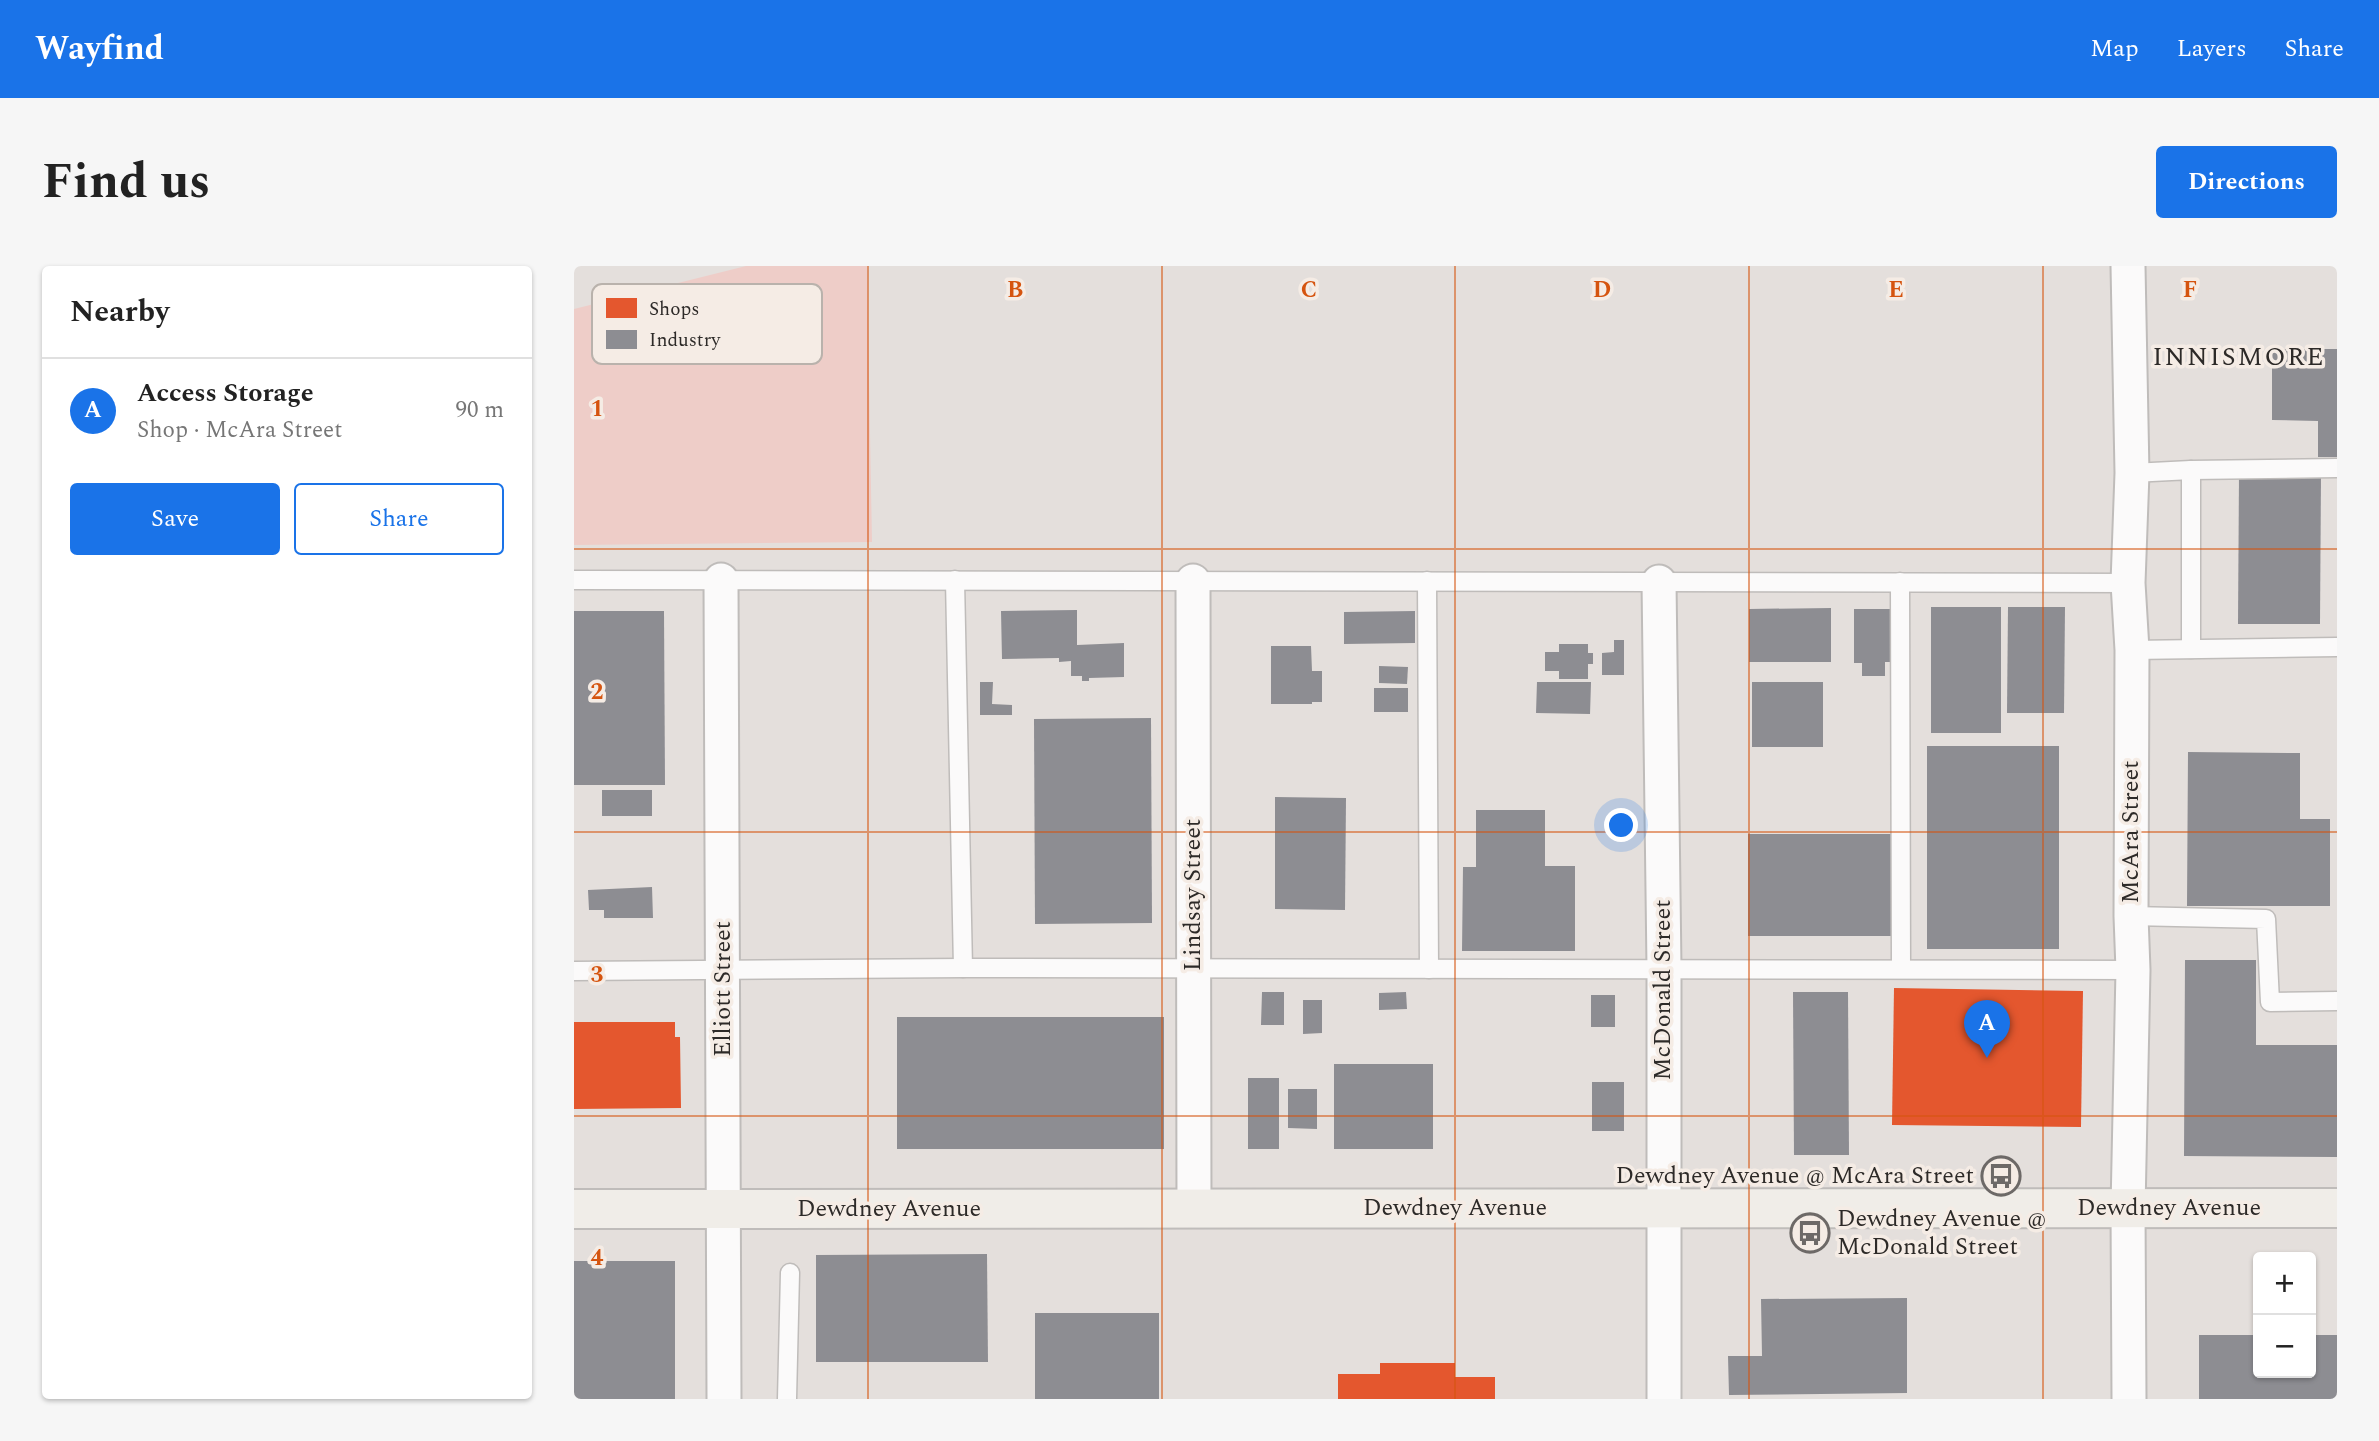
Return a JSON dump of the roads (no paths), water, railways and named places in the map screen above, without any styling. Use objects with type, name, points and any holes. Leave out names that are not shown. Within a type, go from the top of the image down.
[{"type":"street","name":"McAra Street","points":[[2128,266],[2132,473],[2128,583],[2132,650],[2133,970],[2128,1208],[2129,1399]]},
{"type":"street","name":"Elliott Street","points":[[721,580],[724,1399]]},
{"type":"street","name":"Lindsay Street","points":[[1193,581],[1194,1208]]},
{"type":"street","name":"McDonald Street","points":[[1659,582],[1664,968],[1664,1399]]},
{"type":"street","name":"Dewdney Avenue","points":[[574,1209],[2337,1208]]},
{"type":"lane","points":[[2132,473],[2337,468]]},
{"type":"lane","points":[[2191,470],[2191,649]]},
{"type":"lane","points":[[574,580],[2128,583]]},
{"type":"lane","points":[[955,580],[963,968]]},
{"type":"lane","points":[[1427,581],[1429,969]]},
{"type":"lane","points":[[1900,582],[1901,969]]},
{"type":"lane","points":[[2132,650],[2337,647]]},
{"type":"lane","points":[[2131,916],[2266,919],[2270,1002],[2337,1001]]},
{"type":"lane","points":[[574,971],[963,968],[2133,970]]},
{"type":"lane","points":[[787,1399],[790,1273]]},
{"type":"place","name":"Access Storage","points":[[1987,1058]]},
{"type":"place","name":"Dewdney Avenue @ McAra Street","points":[[2001,1176]]},
{"type":"place","name":"Dewdney Avenue @ McDonald Street","points":[[1810,1233]]},
{"type":"district","name":"INNISMORE","points":[[2239,357]]}]
